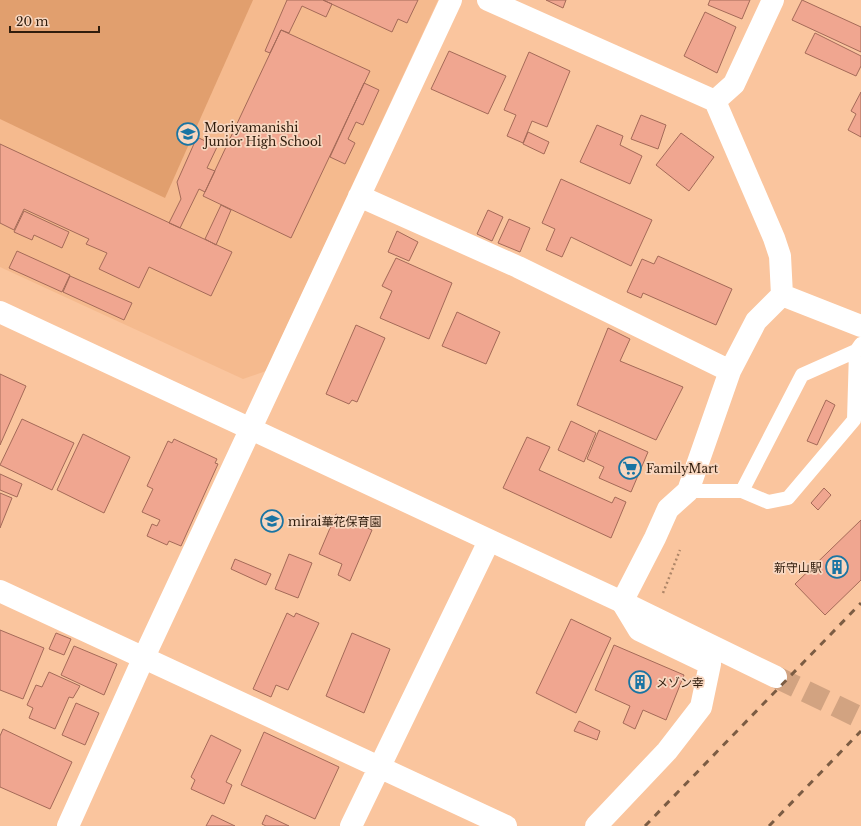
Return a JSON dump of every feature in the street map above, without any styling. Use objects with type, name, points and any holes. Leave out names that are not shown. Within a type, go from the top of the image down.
[{"type":"street","points":[[68,826],[144,657],[451,0]]},
{"type":"street","points":[[488,0],[715,101],[774,238],[780,256],[782,295],[756,321],[730,371],[688,491],[668,509],[655,538],[622,602]]},
{"type":"street","points":[[715,101],[734,84],[773,0]]},
{"type":"street","points":[[359,196],[518,267],[730,371]]},
{"type":"street","points":[[782,295],[861,326]]},
{"type":"street","points":[[0,312],[622,602],[776,677]]},
{"type":"street","points":[[351,826],[489,540]]},
{"type":"street","points":[[0,591],[144,657],[378,768],[506,826]]},
{"type":"street","points":[[596,826],[667,751],[701,707],[710,664],[639,630],[622,602]]},
{"type":"lane","points":[[688,491],[742,491],[768,502],[788,498],[854,420],[859,347]]},
{"type":"lane","points":[[742,491],[802,375],[859,347]]},
{"type":"shaded area","name":"Moriyamanishi Junior High School","points":[[0,0],[438,0],[266,371],[243,379],[0,267]]},
{"type":"shaded area","points":[[0,0],[253,0],[165,198],[0,119]]},
{"type":"building","points":[[287,0],[323,0],[332,4],[326,17],[302,6],[289,33],[281,30],[270,53],[265,51]]},
{"type":"building","points":[[323,0],[418,0],[407,23],[398,19],[392,32]]},
{"type":"building","points":[[546,0],[566,0],[563,8]]},
{"type":"building","points":[[710,0],[750,0],[742,19],[708,5]]},
{"type":"building","points":[[802,0],[861,27],[861,52],[792,20]]},
{"type":"building","points":[[705,12],[736,27],[717,73],[684,56]]},
{"type":"building","points":[[281,30],[370,71],[291,238],[203,196]]},
{"type":"building","points":[[815,33],[861,56],[861,66],[856,76],[805,53]]},
{"type":"building","points":[[449,51],[506,76],[488,114],[431,89]]},
{"type":"building","points":[[529,52],[570,71],[547,127],[532,121],[523,143],[507,136],[516,115],[504,110]]},
{"type":"building","points":[[364,83],[379,90],[363,125],[356,122],[348,139],[355,143],[345,164],[330,157]]},
{"type":"building","points":[[861,92],[861,137],[848,130],[856,114],[851,111]]},
{"type":"building","points":[[641,115],[666,125],[658,149],[631,139]]},
{"type":"building","points":[[597,125],[623,136],[620,145],[642,156],[630,184],[580,162]]},
{"type":"building","points":[[528,132],[549,142],[544,154],[523,144]]},
{"type":"building","points":[[681,133],[714,157],[689,191],[656,165]]},
{"type":"building","points":[[197,137],[217,147],[207,168],[215,171],[205,192],[199,189],[180,228],[169,223],[181,199],[177,182]]},
{"type":"building","points":[[0,144],[232,252],[211,296],[149,267],[139,288],[99,269],[107,253],[86,244],[89,239],[24,209],[14,230],[0,223]]},
{"type":"building","points":[[561,179],[652,220],[631,266],[571,237],[562,257],[546,250],[555,229],[542,223]]},
{"type":"building","points":[[221,205],[231,210],[216,245],[205,239]]},
{"type":"building","points":[[488,210],[503,217],[492,241],[477,234]]},
{"type":"building","points":[[24,211],[69,232],[62,248],[34,235],[32,240],[14,232]]},
{"type":"building","points":[[509,219],[530,228],[520,252],[498,243]]},
{"type":"building","points":[[397,231],[418,242],[409,261],[388,252]]},
{"type":"building","points":[[17,251],[70,275],[62,292],[9,268]]},
{"type":"building","points":[[658,256],[732,289],[716,325],[643,293],[641,298],[627,292],[642,259],[654,264]]},
{"type":"building","points":[[396,258],[452,283],[429,339],[380,318],[392,291],[382,286]]},
{"type":"building","points":[[70,276],[132,303],[124,320],[63,292]]},
{"type":"building","points":[[457,312],[500,332],[486,364],[442,346]]},
{"type":"building","points":[[356,325],[385,338],[357,402],[352,400],[349,404],[326,394]]},
{"type":"building","points":[[608,328],[630,339],[620,361],[683,387],[656,440],[577,405]]},
{"type":"building","points":[[0,374],[26,386],[0,445]]},
{"type":"building","points":[[826,400],[835,405],[817,445],[807,441]]},
{"type":"building","points":[[22,419],[74,443],[52,490],[0,465]]},
{"type":"building","points":[[571,421],[596,433],[584,462],[558,450]]},
{"type":"building","points":[[599,430],[648,452],[631,492],[599,478],[604,467],[587,459]]},
{"type":"building","points":[[83,434],[130,457],[104,513],[57,490]]},
{"type":"building","points":[[527,437],[550,447],[539,470],[612,503],[615,497],[626,502],[611,538],[503,488]]},
{"type":"building","points":[[174,439],[217,459],[215,463],[218,464],[181,546],[169,541],[167,545],[147,536],[152,524],[157,526],[160,520],[142,512],[153,489],[147,486],[168,441],[172,443]]},
{"type":"building","points":[[0,474],[22,484],[17,497],[0,490]]},
{"type":"building","points":[[824,488],[831,495],[818,510],[811,503]]},
{"type":"building","points":[[0,493],[12,498],[0,528]]},
{"type":"building","points":[[336,514],[372,530],[350,581],[338,575],[342,564],[319,554]]},
{"type":"building","name":"新守山駅","points":[[861,520],[861,580],[825,615],[795,584]]},
{"type":"building","points":[[289,554],[312,563],[298,598],[275,589]]},
{"type":"building","points":[[235,559],[271,574],[266,585],[231,569]]},
{"type":"building","points":[[287,613],[294,617],[296,613],[319,623],[288,690],[276,685],[271,697],[253,689]]},
{"type":"building","points":[[571,619],[611,638],[576,713],[536,693]]},
{"type":"building","points":[[0,630],[44,648],[23,699],[0,690]]},
{"type":"building","points":[[56,633],[71,639],[64,655],[49,649]]},
{"type":"building","points":[[352,633],[390,649],[364,713],[326,696]]},
{"type":"building","name":"メゾン幸","points":[[614,645],[684,675],[666,720],[643,710],[635,729],[623,723],[630,706],[595,690]]},
{"type":"building","points":[[74,646],[117,664],[104,695],[61,675]]},
{"type":"building","points":[[49,672],[80,686],[73,698],[69,697],[55,729],[29,718],[33,708],[27,705],[36,685],[42,687]]},
{"type":"building","points":[[76,703],[99,713],[85,745],[62,735]]},
{"type":"building","points":[[579,721],[600,731],[597,740],[574,731]]},
{"type":"building","points":[[3,729],[72,762],[50,809],[0,787],[0,736]]},
{"type":"building","points":[[264,732],[339,767],[315,819],[241,785]]},
{"type":"building","points":[[211,735],[241,750],[226,782],[232,785],[224,804],[191,789],[195,780],[191,777]]},
{"type":"building","points":[[212,815],[235,826],[206,826]]},
{"type":"building","points":[[266,815],[289,826],[266,826],[262,824]]},
{"type":"tunnel","points":[[776,677],[861,718]]},
{"type":"railway","points":[[645,826],[861,603]]},
{"type":"railway","points":[[769,826],[861,731]]},
{"type":"place","name":"Moriyamanishi Junior High School","points":[[188,134]]},
{"type":"place","name":"FamilyMart","points":[[630,468]]},
{"type":"place","name":"mirai華花保育園","points":[[272,521]]},
{"type":"place","name":"新守山駅","points":[[837,567]]},
{"type":"place","name":"メゾン幸","points":[[640,682]]}]
